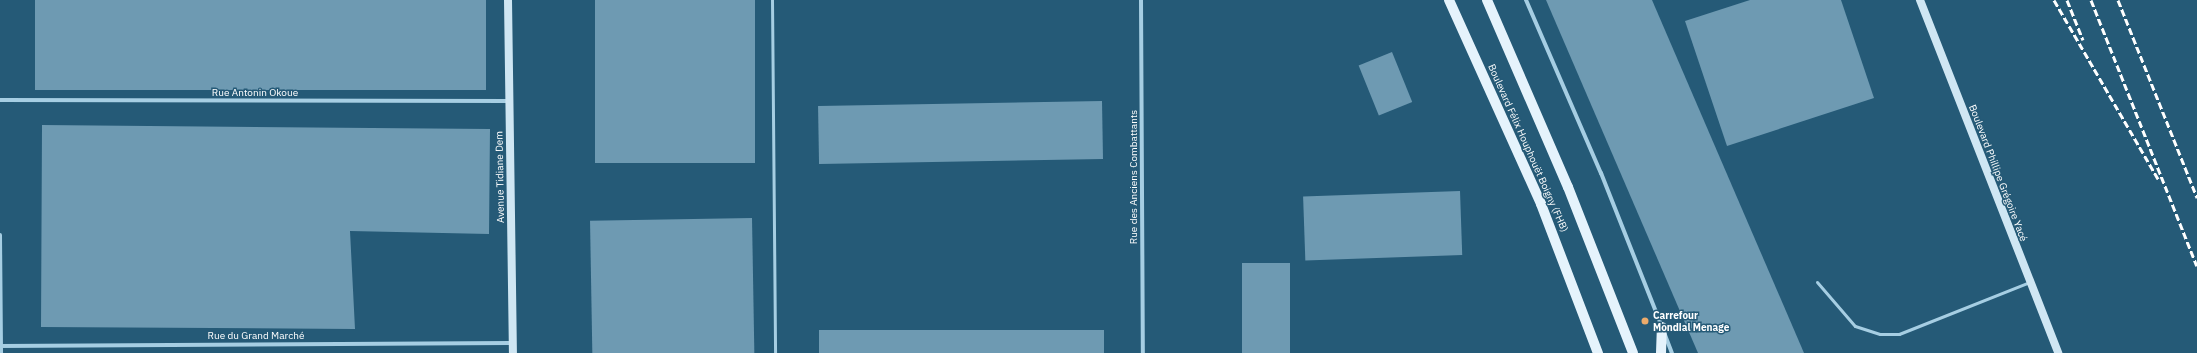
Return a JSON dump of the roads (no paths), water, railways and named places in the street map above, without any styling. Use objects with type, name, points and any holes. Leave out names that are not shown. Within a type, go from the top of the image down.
[{"type":"main road","name":"Boulevard Félix Houphouët Boigny (FHB)","points":[[1449,0],[1541,204],[1598,353]]},
{"type":"main road","name":"Boulevard Félix Houphouët Boigny (FHB)","points":[[1487,0],[1568,187],[1633,353]]},
{"type":"main road","points":[[1661,353],[1662,327]]},
{"type":"street","name":"Avenue Tidiane Dem","points":[[508,0],[513,353]]},
{"type":"street","name":"Rue des Anciens Combattants","points":[[1141,0],[1143,353]]},
{"type":"street","points":[[1526,0],[1601,173],[1672,353]]},
{"type":"street","name":"Boulevard Phillipe Grégoire Yacé","points":[[1920,0],[2058,353]]},
{"type":"street","name":"Rue Antonin Okoue","points":[[0,100],[509,101]]},
{"type":"street","points":[[0,235],[2,353]]},
{"type":"street","name":"Rue du Grand Marché","points":[[1,346],[513,342]]},
{"type":"lane","points":[[772,0],[775,353]]},
{"type":"lane","points":[[1817,282],[1855,326],[1880,334],[1899,334],[2030,282]]},
{"type":"railway","points":[[2054,0],[2158,179]]},
{"type":"railway","points":[[2067,0],[2083,40]]},
{"type":"railway","points":[[2091,0],[2197,266]]},
{"type":"railway","points":[[2118,0],[2197,198]]},
{"type":"place","name":"Carrefour Mondial Menage","points":[[1645,321]]}]
